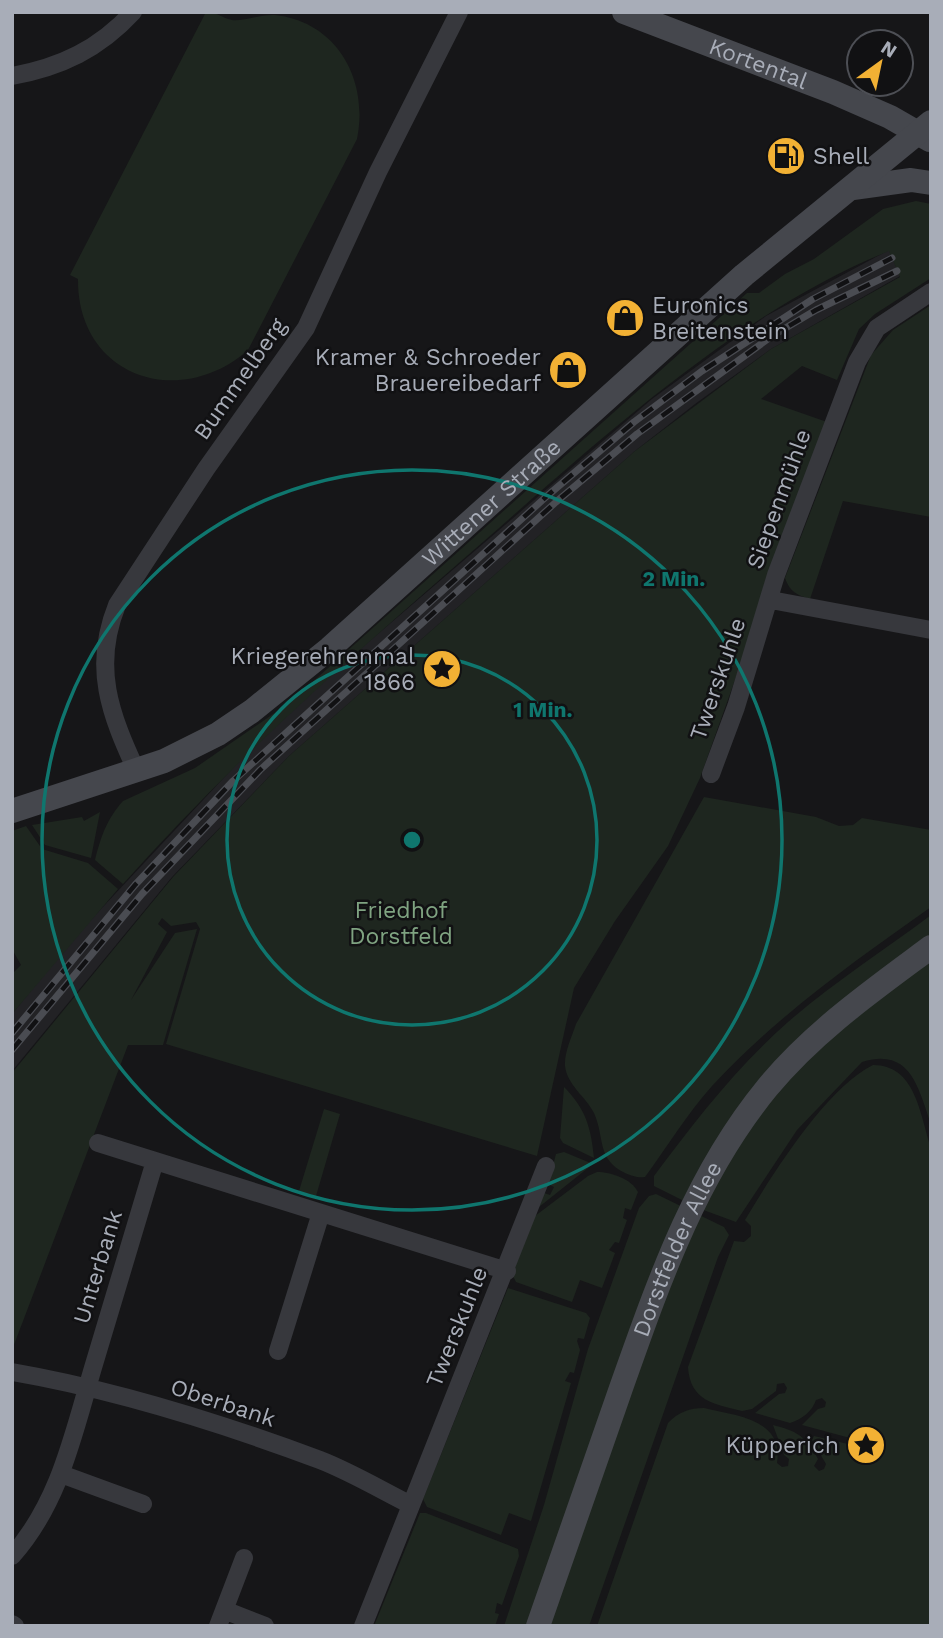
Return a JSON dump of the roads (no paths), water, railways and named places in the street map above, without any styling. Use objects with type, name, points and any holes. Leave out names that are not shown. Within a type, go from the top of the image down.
[{"type":"main road","name":"Kortental","points":[[624,12],[890,117],[922,135],[931,172]]},
{"type":"main road","name":"Wittener Straße","points":[[12,811],[136,772],[218,734],[288,684],[744,275],[922,135]]},
{"type":"main road","points":[[852,188],[911,180],[931,183]]},
{"type":"main road","name":"Dorstfelder Allee","points":[[538,1626],[674,1243],[722,1151],[768,1087],[799,1054],[856,1003],[931,947]]},
{"type":"street","points":[[12,76],[75,58],[101,42],[133,12]]},
{"type":"street","name":"Bummelberg","points":[[136,772],[106,692],[103,669],[109,626],[117,605],[206,469],[306,328],[395,136],[459,12]]},
{"type":"street","name":"Siepenmühle","points":[[931,292],[877,328],[862,352],[776,575],[771,600],[931,630]]},
{"type":"street","name":"Twerskuhle","points":[[711,774],[771,600]]},
{"type":"street","points":[[98,1143],[507,1270]]},
{"type":"street","name":"Unterbank","points":[[12,1556],[29,1537],[61,1474],[77,1432],[87,1388],[155,1161]]},
{"type":"street","name":"Twerskuhle","points":[[363,1626],[507,1270],[546,1166]]},
{"type":"street","points":[[278,1351],[321,1213]]},
{"type":"street","name":"Oberbank","points":[[12,1372],[87,1388],[178,1413],[321,1461],[411,1505]]},
{"type":"street","points":[[61,1474],[143,1504]]},
{"type":"street","points":[[244,1558],[221,1618],[265,1626]]},
{"type":"railway","points":[[12,1033],[135,885],[233,781],[547,496],[634,422],[702,371],[813,299],[892,258]]},
{"type":"railway","points":[[12,1050],[142,894],[260,770],[556,502],[637,434],[772,336],[816,310],[897,271]]},
{"type":"place","name":"Shell","points":[[786,156]]},
{"type":"place","name":"Euronics Breitenstein","points":[[625,318]]},
{"type":"place","name":"Kramer & Schroeder Brauereibedarf","points":[[568,370]]},
{"type":"place","name":"Kriegerehrenmal 1866","points":[[442,669]]},
{"type":"place","name":"Küpperich","points":[[866,1445]]},
{"type":"park label","name":"Friedhof Dorstfeld","points":[[401,923]]}]
